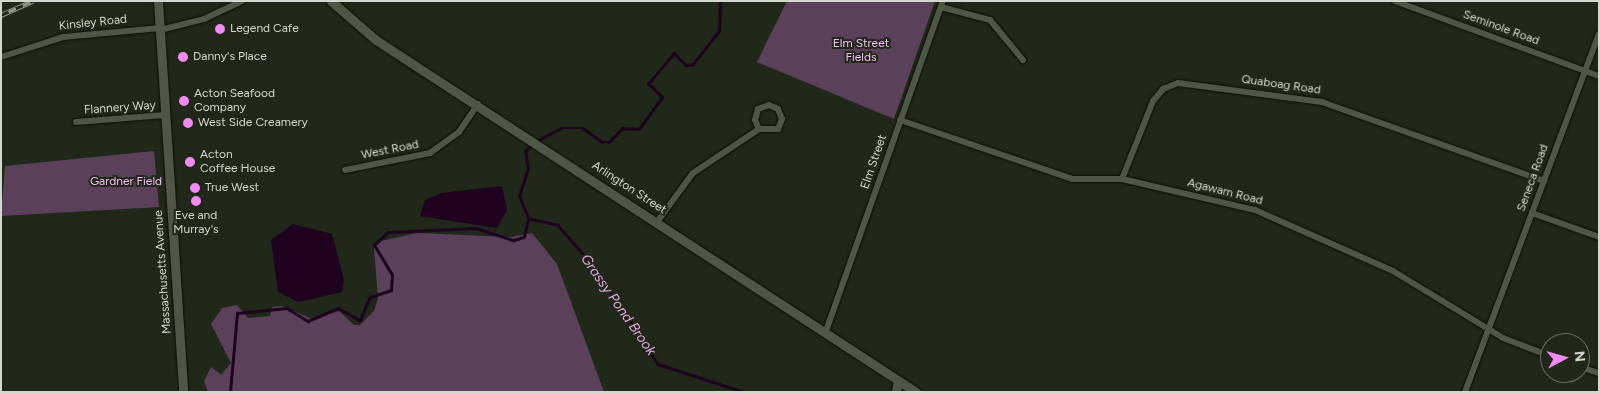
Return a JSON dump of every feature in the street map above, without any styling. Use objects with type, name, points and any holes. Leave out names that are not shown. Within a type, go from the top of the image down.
[{"type":"street","name":"Massachusetts Avenue","points":[[158,1],[183,392]]},
{"type":"street","name":"Kinsley Road","points":[[1,57],[69,36],[160,29],[204,19],[242,1]]},
{"type":"street","name":"Arlington Street","points":[[331,1],[376,40],[478,104],[826,331],[898,382],[916,392]]},
{"type":"street","name":"Seminole Road","points":[[1395,1],[1599,76]]},
{"type":"street","points":[[942,4],[990,20],[1023,60]]},
{"type":"street","name":"Elm Street","points":[[826,331],[942,4]]},
{"type":"street","name":"Seneca Road","points":[[1465,392],[1599,34]]},
{"type":"street","name":"Quaboag Road","points":[[1122,179],[1153,101],[1163,89],[1178,83],[1322,102],[1544,181]]},
{"type":"street","name":"West Road","points":[[345,170],[430,153],[459,132],[478,104]]},
{"type":"street","points":[[657,222],[693,173],[760,129],[778,129],[782,119],[778,109],[767,105],[758,109],[755,118],[760,129]]},
{"type":"street","name":"Flannery Way","points":[[76,122],[165,116]]},
{"type":"street","name":"Agawam Road","points":[[900,120],[1072,180],[1122,179],[1266,214],[1409,279],[1489,330],[1540,352]]},
{"type":"street","points":[[1532,213],[1599,237]]},
{"type":"street","points":[[896,392],[898,382]]},
{"type":"green space","name":"Elm Street Fields","points":[[787,1],[935,1],[894,119],[757,62]]},
{"type":"green space","name":"Gardner Field","points":[[154,151],[159,207],[1,216],[5,166]]},
{"type":"green space","points":[[417,233],[512,237],[532,233],[557,264],[604,392],[208,392],[204,381],[211,367],[221,375],[231,363],[211,324],[222,308],[237,305],[248,318],[270,316],[272,307],[282,306],[312,319],[339,311],[354,325],[360,325],[374,311],[378,298],[374,248],[381,241]]},
{"type":"shaded area","points":[[502,186],[507,210],[497,228],[420,216],[425,200],[442,193]]},
{"type":"shaded area","points":[[293,224],[332,234],[344,280],[342,292],[298,302],[278,292],[271,240]]},
{"type":"waterway","points":[[536,141],[561,128],[583,128],[602,142],[609,142],[622,128],[639,129],[662,97],[648,84],[674,53],[686,65],[693,64],[719,31],[720,1]]},
{"type":"waterway","points":[[230,392],[237,313],[287,308],[308,321],[338,308],[360,320],[370,297],[391,290],[392,275],[374,245],[388,232],[476,228],[514,240],[524,237],[528,218],[519,196],[528,169],[525,151],[532,145]]},
{"type":"waterway","name":"Grassy Pond Brook","points":[[528,218],[558,225],[596,269],[658,364],[744,392]]},
{"type":"railway","points":[[1,15],[33,1]]},
{"type":"place","name":"Legend Cafe","points":[[220,29]]},
{"type":"place","name":"Danny's Place","points":[[183,57]]},
{"type":"place","name":"Acton Seafood Company","points":[[184,101]]},
{"type":"place","name":"West Side Creamery","points":[[188,123]]},
{"type":"place","name":"Acton Coffee House","points":[[190,162]]},
{"type":"place","name":"True West","points":[[195,188]]},
{"type":"place","name":"Eve and Murray's","points":[[196,201]]}]
